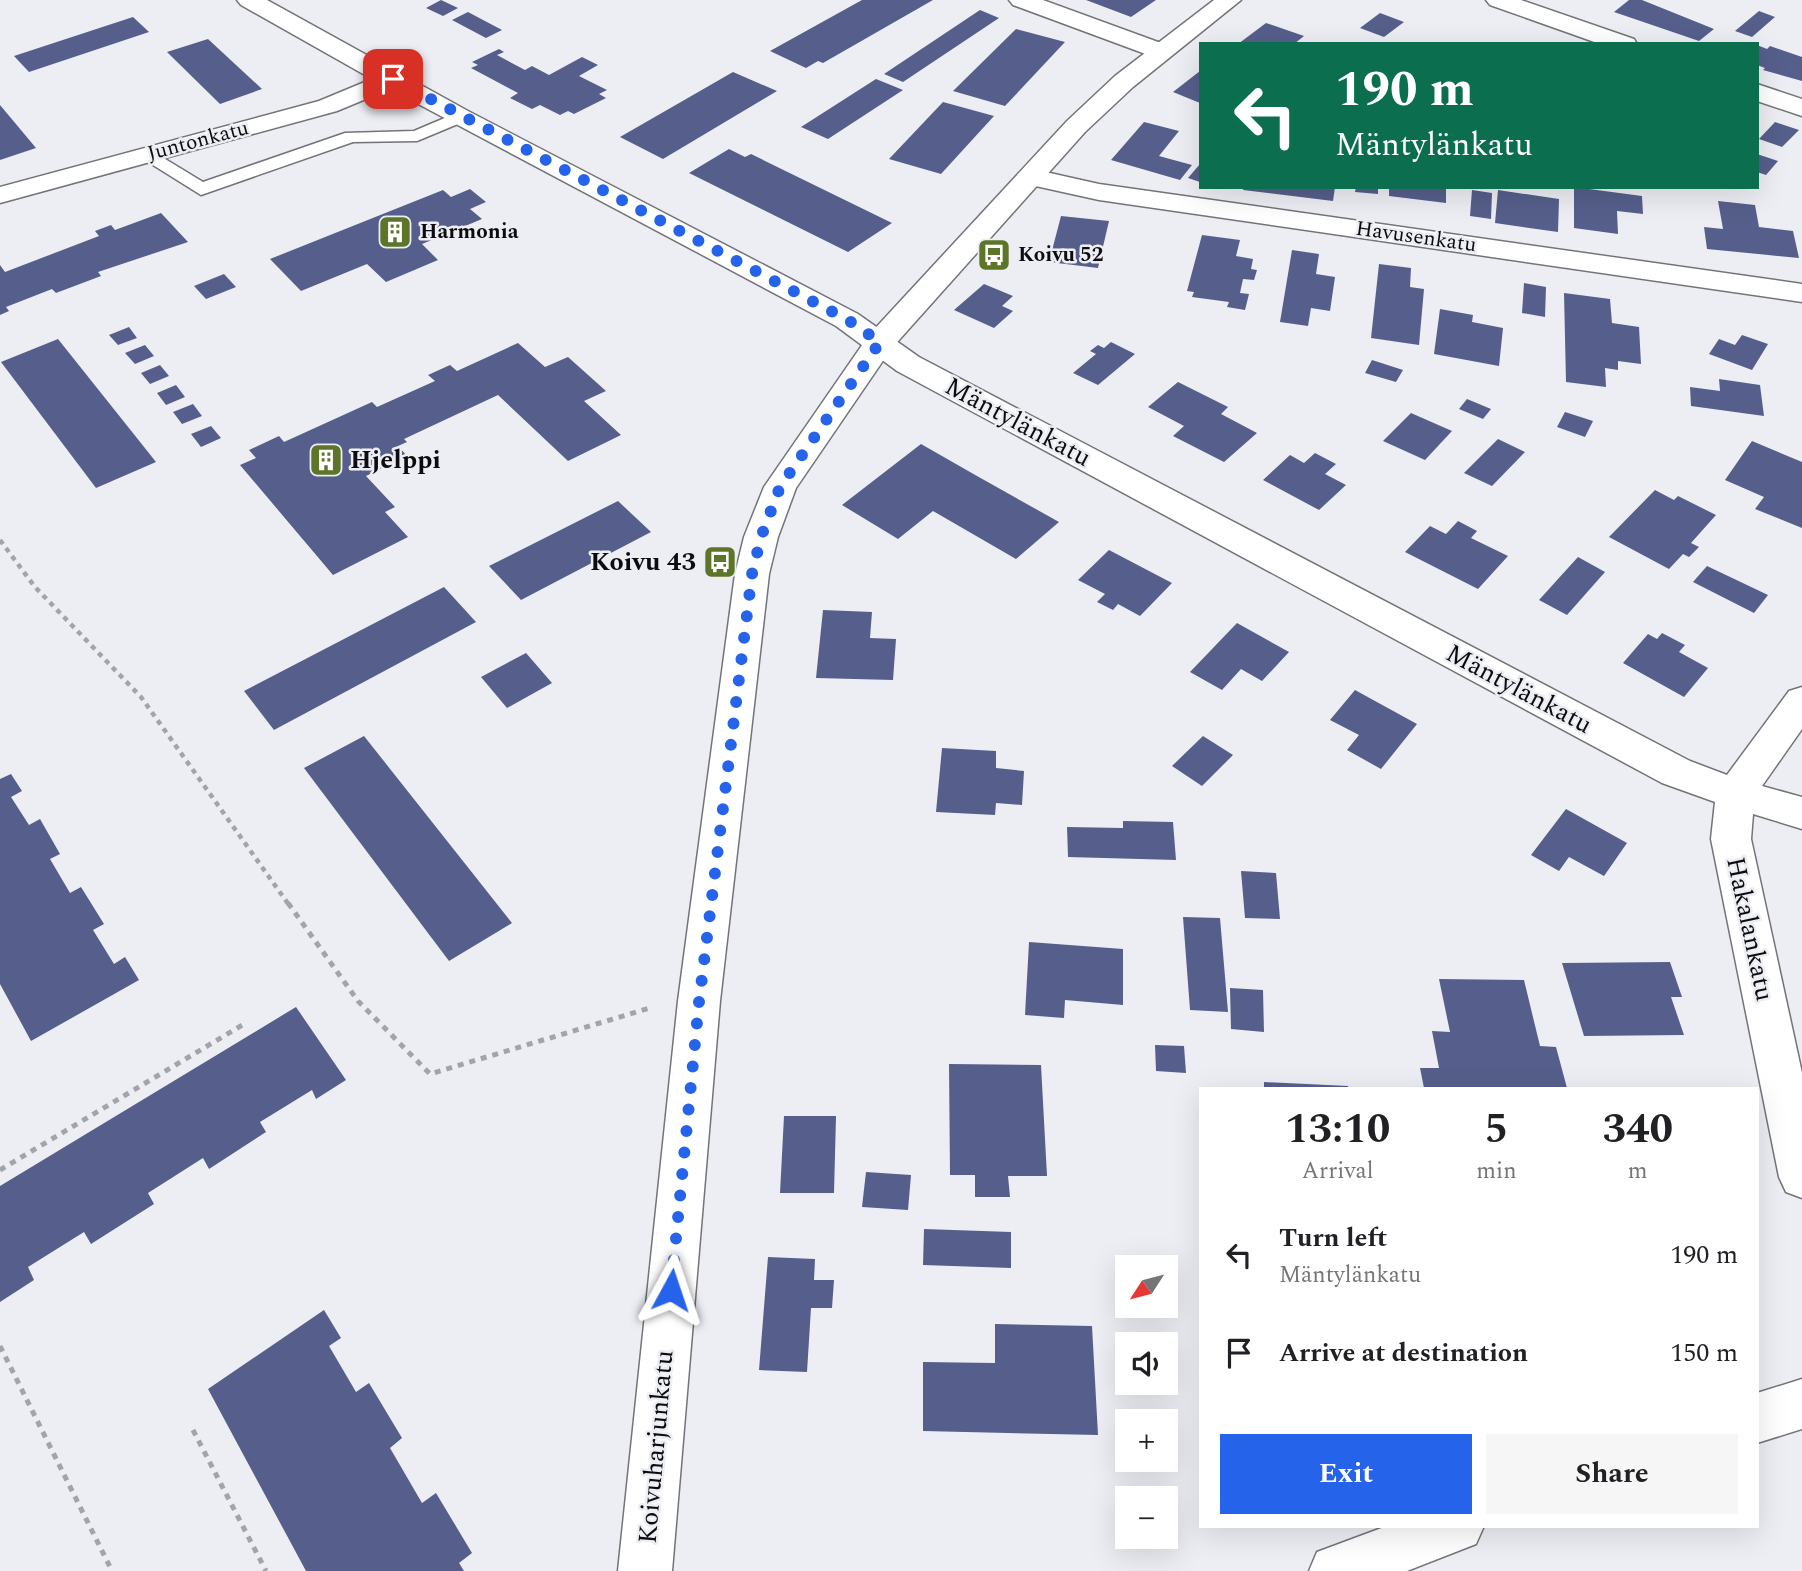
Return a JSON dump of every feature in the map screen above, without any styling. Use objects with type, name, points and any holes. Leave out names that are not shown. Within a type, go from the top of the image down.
[{"type":"street","name":"Mäntylänkatu","points":[[249,0],[459,117],[848,320],[920,370],[1676,772],[1735,794],[1802,813]]},
{"type":"street","points":[[1021,0],[1160,51]]},
{"type":"street","name":"Koivuharjunkatu","points":[[645,1571],[699,1002],[752,574],[761,537],[780,487],[880,342],[1032,177],[1053,149],[1120,82],[1229,0]]},
{"type":"street","points":[[1498,0],[1619,42]]},
{"type":"street","name":"Juntonkatu","points":[[0,195],[328,106],[393,79]]},
{"type":"street","points":[[1759,93],[1802,108]]},
{"type":"street","name":"Havusenkatu","points":[[1032,177],[1098,192],[1802,293]]},
{"type":"street","points":[[1735,794],[1802,701]]},
{"type":"street","name":"Hakalankatu","points":[[1735,794],[1731,839],[1802,1177]]},
{"type":"street","points":[[1759,1417],[1802,1404]]},
{"type":"street","points":[[1336,1571],[1453,1528]]},
{"type":"lane","points":[[146,155],[201,190],[351,137],[417,136],[459,117]]},
{"type":"path","points":[[0,540],[35,587],[141,697],[358,1001],[430,1074],[657,1006],[699,1002]]},
{"type":"path","points":[[0,1170],[244,1024]]},
{"type":"path","points":[[0,1346],[112,1571]]},
{"type":"path","points":[[193,1430],[266,1571]]},
{"type":"building","points":[[441,0],[458,8],[443,16],[426,8]]},
{"type":"building","points":[[862,0],[933,0],[823,63],[818,61],[806,68],[770,51]]},
{"type":"building","points":[[1086,0],[1156,0],[1131,17]]},
{"type":"building","points":[[1629,0],[1642,0],[1714,29],[1699,41],[1614,12]]},
{"type":"building","points":[[980,10],[999,18],[903,82],[884,74]]},
{"type":"building","points":[[1759,11],[1775,17],[1752,37],[1735,31]]},
{"type":"building","points":[[468,12],[502,30],[486,38],[452,20]]},
{"type":"building","points":[[1380,13],[1404,22],[1384,37],[1360,28]]},
{"type":"building","points":[[133,17],[149,32],[29,72],[14,56]]},
{"type":"building","points":[[1266,23],[1304,36],[1296,42],[1241,42]]},
{"type":"building","points":[[1016,29],[1065,42],[1005,106],[953,91]]},
{"type":"building","points":[[208,39],[262,89],[220,104],[167,52]]},
{"type":"building","points":[[1759,46],[1767,49],[1770,46],[1802,57],[1802,81],[1763,70],[1765,68],[1759,66]]},
{"type":"building","points":[[499,49],[504,52],[497,55],[525,70],[532,66],[549,75],[582,57],[598,65],[579,76],[607,90],[599,94],[606,98],[574,114],[568,111],[560,115],[540,105],[532,109],[510,98],[518,93],[471,68],[478,65],[472,62]]},
{"type":"building","points":[[733,72],[777,91],[663,159],[620,137]]},
{"type":"building","points":[[1199,72],[1199,103],[1173,92]]},
{"type":"building","points":[[876,79],[903,90],[828,139],[801,127]]},
{"type":"building","points":[[943,102],[994,116],[941,174],[889,159]]},
{"type":"building","points":[[0,105],[36,148],[0,160]]},
{"type":"building","points":[[1144,122],[1179,131],[1159,156],[1192,165],[1180,180],[1111,160]]},
{"type":"building","points":[[1775,122],[1799,130],[1782,147],[1759,139]]},
{"type":"building","points":[[729,149],[745,157],[751,154],[892,223],[848,252],[689,173]]},
{"type":"building","points":[[1759,155],[1778,161],[1766,175],[1759,173]]},
{"type":"building","points":[[1199,165],[1199,182],[1188,178]]},
{"type":"building","name":"Harmonia","points":[[470,189],[486,202],[470,209],[482,219],[422,244],[438,260],[386,282],[367,264],[301,291],[270,259],[443,190],[451,197]]},
{"type":"building","points":[[1243,189],[1335,189],[1333,201]]},
{"type":"building","points":[[1356,189],[1378,189],[1378,194],[1355,192]]},
{"type":"building","points":[[1389,189],[1446,189],[1446,203],[1389,196]]},
{"type":"building","points":[[1574,189],[1642,196],[1643,214],[1617,211],[1618,234],[1574,228]]},
{"type":"building","points":[[1472,190],[1492,193],[1491,219],[1470,216]]},
{"type":"building","points":[[1498,190],[1559,199],[1558,232],[1495,223]]},
{"type":"building","points":[[1718,201],[1755,205],[1759,227],[1793,231],[1799,258],[1707,249],[1704,227],[1723,229]]},
{"type":"building","points":[[161,213],[188,242],[98,272],[101,276],[56,293],[52,289],[6,307],[9,311],[0,315],[0,265],[5,272],[99,236],[95,231],[111,225],[115,230]]},
{"type":"building","points":[[1061,216],[1109,221],[1098,268],[1049,262]]},
{"type":"building","points":[[1202,235],[1240,240],[1236,256],[1253,259],[1251,269],[1257,270],[1254,280],[1243,279],[1240,293],[1249,294],[1245,310],[1227,307],[1229,302],[1192,297],[1194,292],[1187,291]]},
{"type":"building","points":[[1292,250],[1319,254],[1316,274],[1335,277],[1330,311],[1311,308],[1308,326],[1280,322]]},
{"type":"building","points":[[1379,264],[1411,268],[1410,287],[1424,289],[1419,345],[1371,338]]},
{"type":"building","points":[[224,274],[236,287],[206,299],[194,286]]},
{"type":"building","points":[[1524,283],[1546,287],[1545,317],[1522,313]]},
{"type":"building","points":[[984,284],[1013,296],[1002,306],[1013,311],[994,328],[954,310]]},
{"type":"building","points":[[1564,293],[1610,299],[1612,323],[1639,327],[1641,364],[1618,361],[1618,370],[1605,368],[1606,387],[1566,382]]},
{"type":"building","points":[[1440,309],[1473,315],[1472,322],[1503,328],[1499,366],[1434,354]]},
{"type":"building","points":[[129,327],[137,338],[118,345],[109,335]]},
{"type":"building","points":[[1742,335],[1768,344],[1752,370],[1709,354],[1719,339],[1735,345]]},
{"type":"building","points":[[58,339],[156,462],[96,488],[1,362]]},
{"type":"building","points":[[1111,342],[1135,354],[1098,385],[1073,373],[1096,354],[1090,351],[1098,345],[1104,348]]},
{"type":"building","name":"Hjelppi","points":[[518,343],[545,367],[568,357],[606,391],[584,401],[621,435],[568,461],[498,395],[404,439],[407,442],[398,446],[407,456],[366,476],[395,507],[385,512],[408,537],[333,575],[240,465],[256,458],[249,450],[279,436],[284,442],[372,402],[377,407],[435,381],[428,375],[450,365],[457,371]]},
{"type":"building","points":[[145,345],[154,356],[135,364],[125,353]]},
{"type":"building","points":[[1372,360],[1403,370],[1396,382],[1365,373]]},
{"type":"building","points":[[160,365],[169,376],[150,384],[141,373]]},
{"type":"building","points":[[1719,379],[1760,385],[1764,416],[1691,406],[1690,387],[1720,391]]},
{"type":"building","points":[[1178,382],[1228,407],[1221,414],[1257,433],[1224,462],[1173,436],[1184,426],[1148,407]]},
{"type":"building","points":[[176,385],[185,397],[166,405],[157,393]]},
{"type":"building","points":[[1467,399],[1491,409],[1483,419],[1459,409]]},
{"type":"building","points":[[193,404],[202,416],[182,424],[173,412]]},
{"type":"building","points":[[1565,412],[1593,421],[1585,437],[1557,427]]},
{"type":"building","points":[[1411,413],[1452,431],[1425,460],[1383,441]]},
{"type":"building","points":[[211,426],[221,438],[201,447],[191,434]]},
{"type":"building","points":[[1498,439],[1525,452],[1492,486],[1464,473]]},
{"type":"building","points":[[1752,441],[1802,462],[1802,528],[1755,509],[1764,497],[1725,480]]},
{"type":"building","points":[[921,444],[1059,522],[1016,559],[933,511],[898,539],[842,505]]},
{"type":"building","points":[[1315,453],[1336,464],[1325,474],[1346,485],[1319,510],[1263,480],[1290,455],[1304,463]]},
{"type":"building","points":[[1655,490],[1674,500],[1678,496],[1716,515],[1691,543],[1699,547],[1689,557],[1683,554],[1669,569],[1609,537]]},
{"type":"building","points":[[618,501],[651,532],[521,600],[489,566]]},
{"type":"building","points":[[1458,521],[1477,531],[1471,538],[1508,556],[1478,589],[1405,552],[1430,526],[1446,534]]},
{"type":"building","points":[[1109,550],[1172,583],[1140,616],[1118,604],[1113,610],[1097,602],[1105,594],[1078,580]]},
{"type":"building","points":[[1578,557],[1605,572],[1567,615],[1539,600]]},
{"type":"building","points":[[1707,566],[1768,595],[1754,613],[1693,582]]},
{"type":"building","points":[[444,587],[476,622],[274,730],[244,691]]},
{"type":"building","points":[[823,610],[872,612],[870,638],[896,639],[893,680],[816,678]]},
{"type":"building","points":[[1237,623],[1289,652],[1262,681],[1241,669],[1222,690],[1190,672]]},
{"type":"building","points":[[1662,633],[1685,645],[1679,652],[1708,668],[1684,697],[1623,663],[1648,634],[1657,639]]},
{"type":"building","points":[[526,653],[552,683],[507,708],[481,677]]},
{"type":"building","points":[[1355,690],[1417,724],[1381,769],[1347,750],[1359,735],[1330,720]]},
{"type":"building","points":[[364,736],[512,923],[449,961],[304,768]]},
{"type":"building","points":[[1203,736],[1233,755],[1202,786],[1172,766]]},
{"type":"building","points":[[942,748],[996,751],[996,768],[1024,771],[1022,805],[996,803],[995,815],[936,812]]},
{"type":"building","points":[[11,774],[22,791],[11,797],[29,825],[40,819],[60,854],[50,859],[70,893],[81,887],[104,924],[93,930],[114,964],[125,957],[139,980],[31,1041],[0,984],[0,779]]},
{"type":"building","points":[[1566,809],[1627,843],[1604,876],[1569,857],[1559,871],[1531,855]]},
{"type":"building","points":[[1123,821],[1173,822],[1176,860],[1068,857],[1067,827],[1123,828]]},
{"type":"building","points":[[1241,871],[1276,873],[1280,919],[1245,918]]},
{"type":"building","points":[[1183,917],[1220,918],[1228,1012],[1190,1010]]},
{"type":"building","points":[[1029,942],[1123,949],[1123,1005],[1065,1000],[1064,1018],[1025,1015]]},
{"type":"building","points":[[1670,962],[1682,997],[1671,997],[1684,1035],[1584,1036],[1562,963]]},
{"type":"building","points":[[1439,979],[1524,980],[1540,1046],[1556,1047],[1567,1087],[1424,1087],[1420,1068],[1439,1068],[1432,1031],[1450,1032]]},
{"type":"building","points":[[1230,988],[1263,990],[1264,1032],[1231,1029]]},
{"type":"building","points":[[296,1007],[346,1080],[316,1099],[312,1090],[260,1122],[266,1132],[209,1169],[203,1158],[148,1193],[154,1204],[91,1244],[84,1232],[28,1267],[34,1280],[0,1302],[0,1186]]},
{"type":"building","points":[[1155,1045],[1184,1046],[1186,1073],[1156,1071]]},
{"type":"building","points":[[949,1064],[1041,1065],[1047,1176],[1008,1176],[1010,1197],[975,1197],[975,1175],[950,1175]]},
{"type":"building","points":[[1264,1082],[1348,1087],[1264,1087]]},
{"type":"building","points":[[784,1116],[836,1116],[834,1193],[780,1193]]},
{"type":"building","points":[[866,1172],[911,1175],[908,1210],[862,1207]]},
{"type":"building","points":[[924,1229],[1011,1232],[1011,1268],[923,1265]]},
{"type":"building","points":[[768,1257],[815,1259],[814,1280],[834,1280],[832,1308],[811,1308],[807,1372],[759,1370]]},
{"type":"building","points":[[324,1310],[341,1338],[329,1346],[356,1392],[369,1383],[402,1438],[390,1448],[422,1503],[436,1493],[472,1553],[459,1563],[464,1571],[306,1571],[208,1389]]},
{"type":"building","points":[[995,1324],[1092,1326],[1098,1435],[923,1431],[923,1362],[995,1363]]},
{"type":"place","name":"Harmonia","points":[[395,232]]},
{"type":"place","name":"Koivu 52","points":[[994,255]]},
{"type":"place","name":"Hjelppi","points":[[326,460]]},
{"type":"place","name":"Koivu 43","points":[[720,562]]},
{"type":"route","points":[[393,79],[459,117],[848,320],[880,342],[780,487],[761,537],[752,574],[699,1002],[671,1290]]}]
